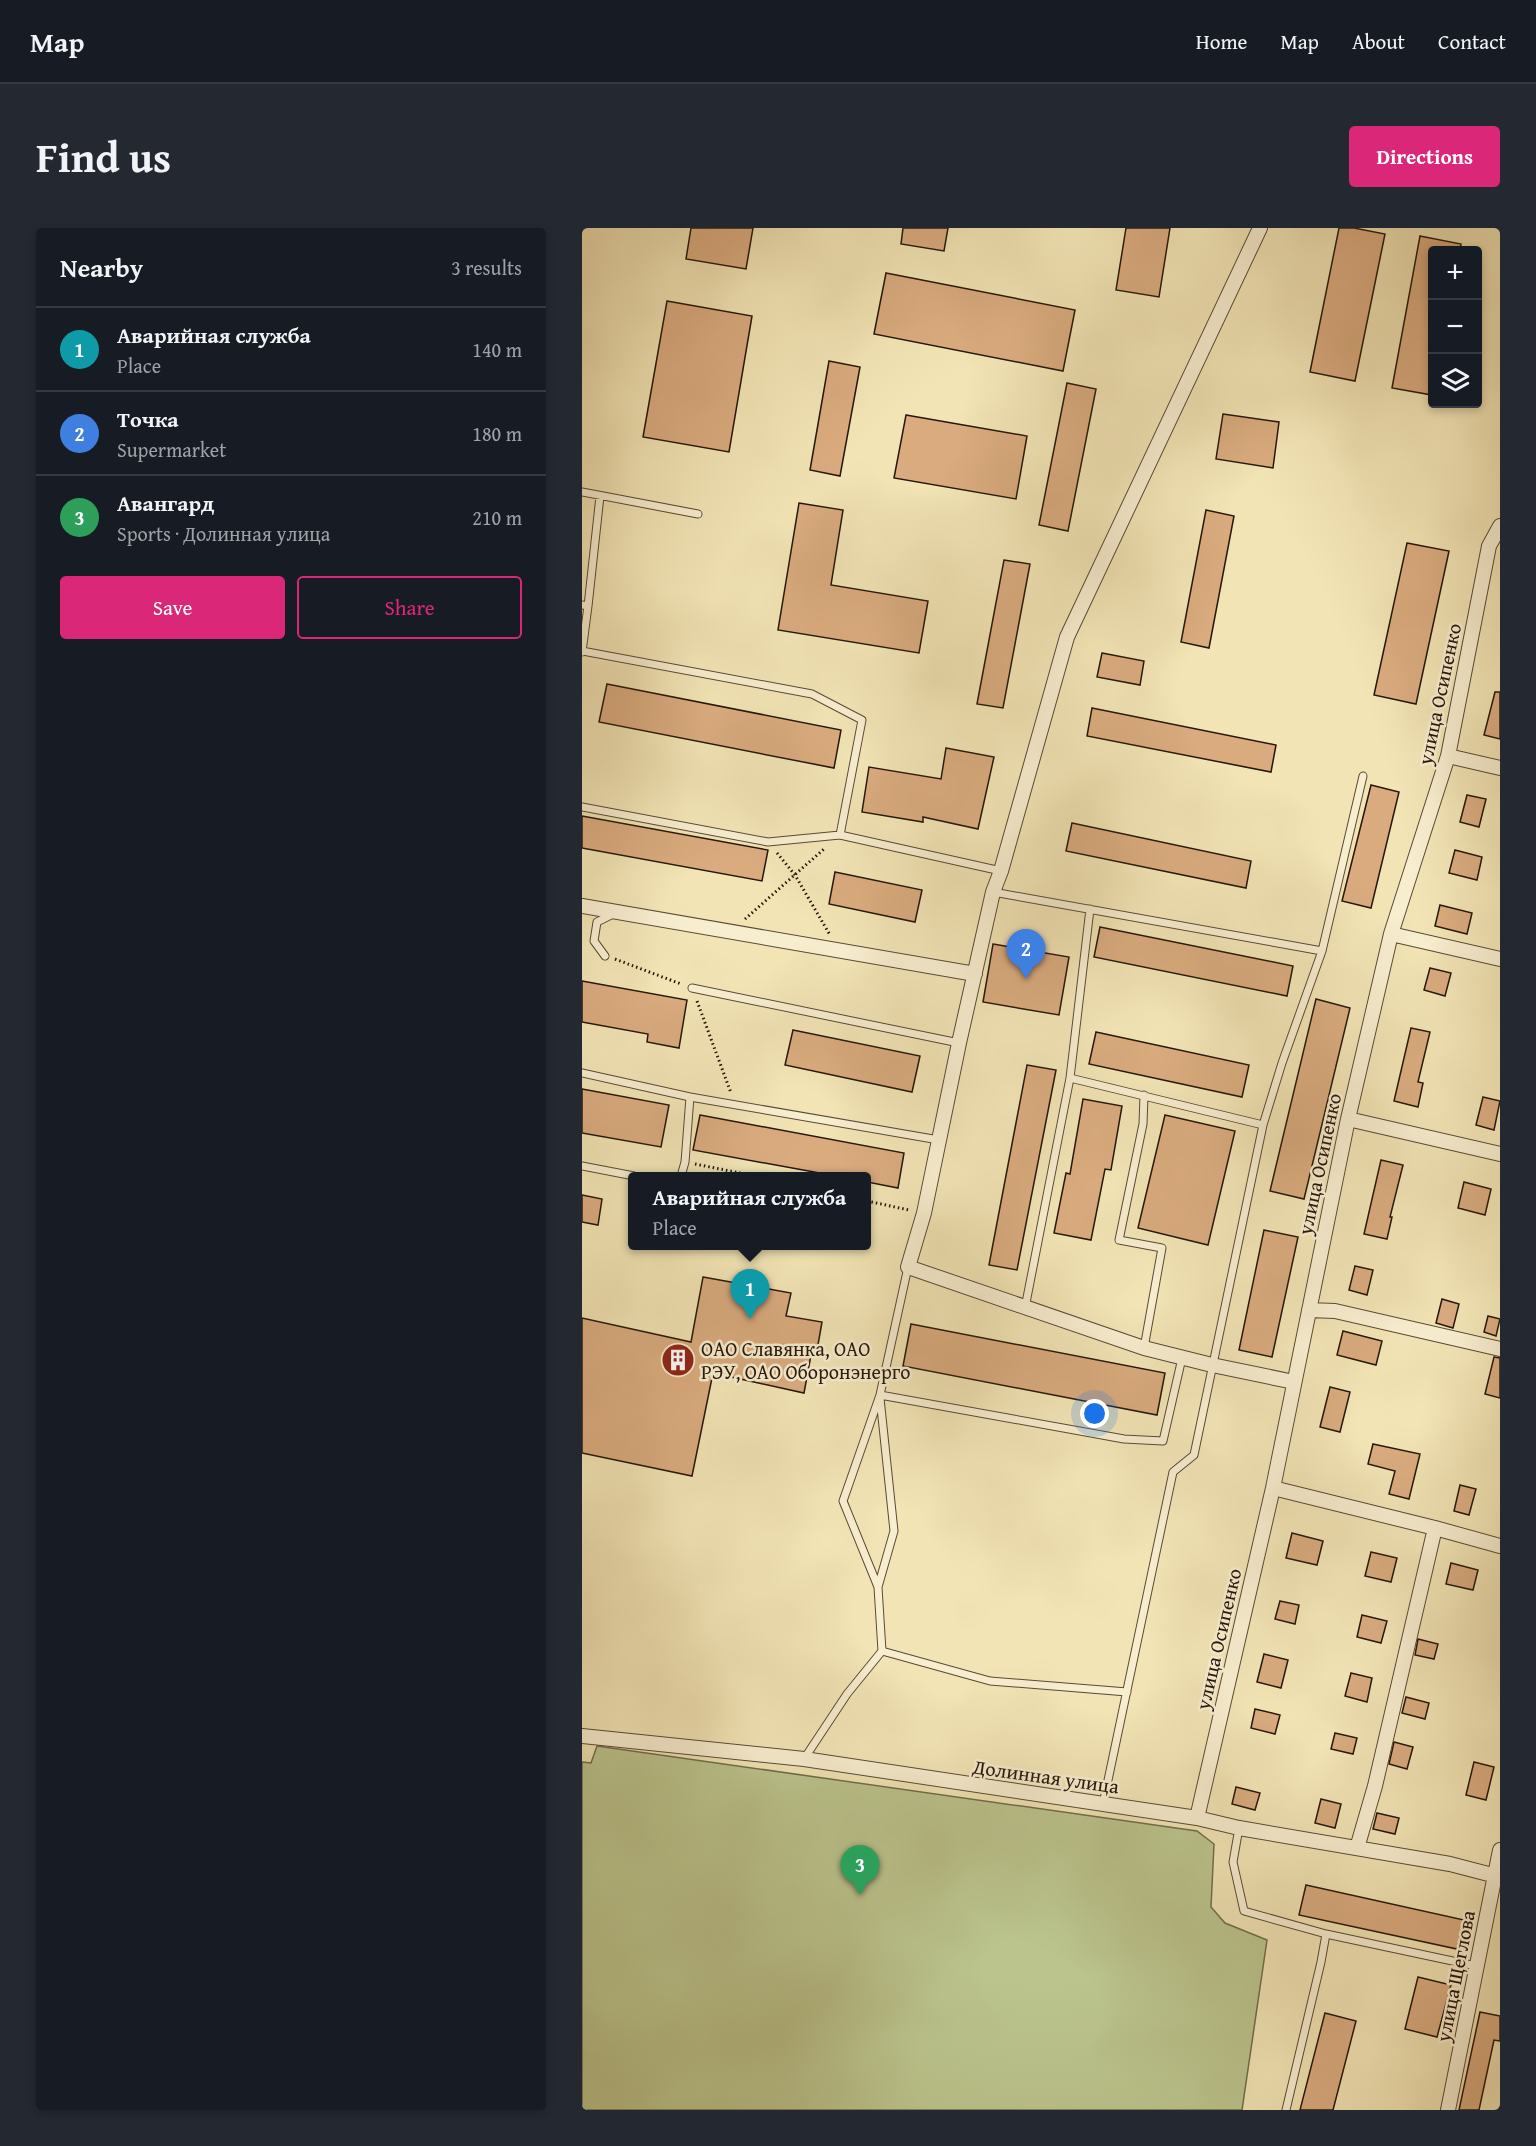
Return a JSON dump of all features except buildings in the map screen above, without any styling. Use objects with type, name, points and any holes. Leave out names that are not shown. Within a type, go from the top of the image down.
[{"type":"street","points":[[1260,228],[1066,637],[1001,871],[993,892],[924,1213],[908,1267],[1144,1348],[1294,1382]]},
{"type":"street","name":"улица Осипенко","points":[[1197,1818],[1273,1488],[1347,1119],[1390,934],[1448,756],[1500,526]]},
{"type":"street","points":[[1448,756],[1500,768]]},
{"type":"street","points":[[582,906],[975,974]]},
{"type":"street","points":[[1390,934],[1500,959]]},
{"type":"street","points":[[1347,1119],[1500,1154]]},
{"type":"street","points":[[1309,1310],[1335,1311],[1500,1349]]},
{"type":"street","points":[[1273,1488],[1500,1546]]},
{"type":"street","points":[[1357,1848],[1376,1786],[1435,1528]]},
{"type":"street","name":"Долинная улица","points":[[582,1736],[804,1760],[1197,1818],[1239,1828],[1450,1864],[1497,1877]]},
{"type":"street","name":"улица Щеглова","points":[[1448,2110],[1476,1966],[1497,1877],[1500,1850]]},
{"type":"lane","points":[[582,492],[698,514]]},
{"type":"lane","points":[[600,496],[585,605],[582,652],[812,694],[862,720],[840,835]]},
{"type":"lane","points":[[1103,1804],[1173,1472],[1194,1455],[1263,1125],[1282,1063],[1322,951],[1363,776]]},
{"type":"lane","points":[[582,807],[768,842],[840,835],[1001,871]]},
{"type":"lane","points":[[993,892],[1322,951]]},
{"type":"lane","points":[[1025,1308],[1070,1078],[1090,909]]},
{"type":"lane","points":[[605,956],[594,941],[597,922],[616,912]]},
{"type":"lane","points":[[692,988],[959,1043]]},
{"type":"lane","points":[[582,1073],[690,1097],[939,1140]]},
{"type":"lane","points":[[1070,1078],[1263,1125]]},
{"type":"lane","points":[[1144,1095],[1143,1124],[1119,1240],[1162,1248],[1144,1348]]},
{"type":"lane","points":[[682,1172],[690,1097]]},
{"type":"lane","points":[[582,1166],[628,1175]]},
{"type":"lane","points":[[804,1760],[847,1694],[882,1651],[878,1587],[843,1501],[880,1395],[908,1267]]},
{"type":"lane","points":[[880,1395],[1124,1439],[1163,1442],[1182,1358]]},
{"type":"lane","points":[[878,1587],[894,1531],[880,1395]]},
{"type":"lane","points":[[882,1651],[990,1681],[1127,1692]]},
{"type":"lane","points":[[1239,1828],[1233,1862],[1244,1911],[1326,1934],[1476,1966]]},
{"type":"lane","points":[[1286,2110],[1326,1934]]},
{"type":"path","points":[[731,932],[840,835]]},
{"type":"path","points":[[768,842],[795,875],[839,949]]},
{"type":"path","points":[[605,956],[692,988],[735,1103]]},
{"type":"path","points":[[685,1162],[734,1172]]},
{"type":"path","points":[[871,1201],[924,1213]]},
{"type":"green space","points":[[597,1746],[1197,1831],[1214,1844],[1211,1907],[1225,1923],[1267,1940],[1242,2110],[582,2110],[582,1762],[591,1763]]},
{"type":"place","name":"Точка","points":[[1026,979]]},
{"type":"place","name":"Аварийная служба","points":[[750,1319]]},
{"type":"place","name":"ОАО Славянка, ОАО РЭУ, ОАО Оборонэнерго","points":[[678,1360]]},
{"type":"place","name":"Авангард","points":[[860,1895]]}]
